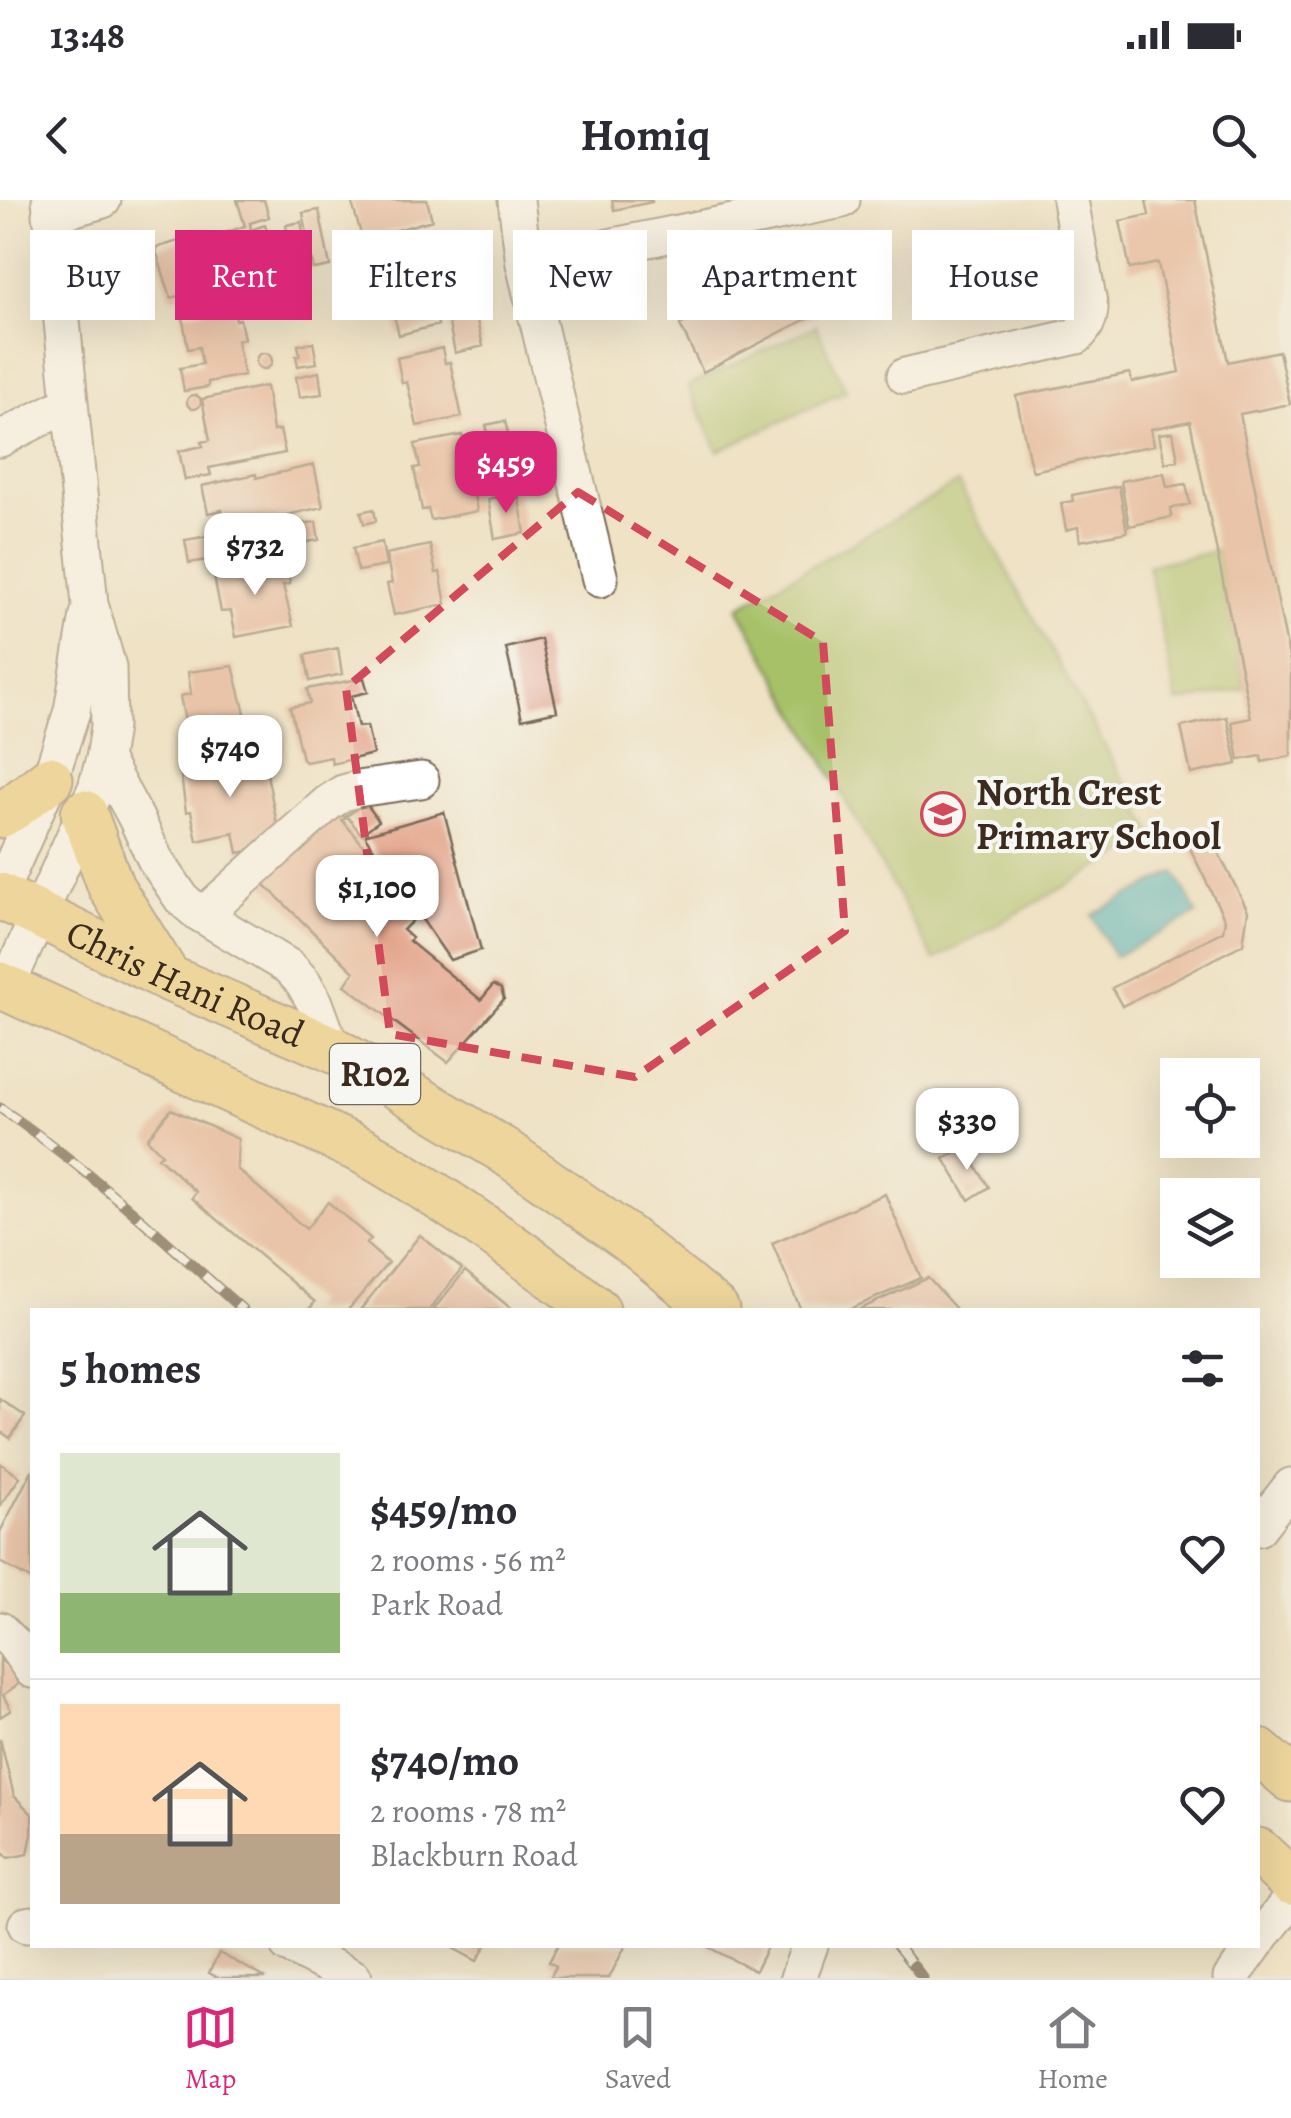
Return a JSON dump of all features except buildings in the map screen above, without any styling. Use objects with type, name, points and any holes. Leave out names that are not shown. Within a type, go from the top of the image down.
[{"type":"main road","points":[[0,814],[50,779]]},
{"type":"main road","points":[[84,814],[110,887],[168,978]]},
{"type":"main road","name":"Chris Hani Road","points":[[13,901],[168,978],[332,1049],[503,1150],[629,1239],[714,1308]]},
{"type":"main road","name":"Chris Hani Road","points":[[3,986],[363,1151],[532,1259],[594,1308]]},
{"type":"main road","points":[[1260,1753],[1291,1779]]},
{"type":"main road","points":[[1260,1853],[1291,1882]]},
{"type":"street","points":[[13,901],[84,814],[96,788],[109,727],[108,667],[90,604],[50,208],[103,200]]},
{"type":"street","points":[[516,200],[520,230]]},
{"type":"street","points":[[647,239],[842,200]]},
{"type":"street","points":[[905,376],[1076,336],[1084,328],[1090,309],[1070,200]]},
{"type":"street","points":[[537,320],[600,580]]},
{"type":"street","points":[[0,439],[70,403]]},
{"type":"street","points":[[3,986],[13,901],[72,711],[90,604]]},
{"type":"street","points":[[104,759],[155,860],[182,899],[290,967],[315,1003],[332,1049]]},
{"type":"street","points":[[203,915],[343,793],[421,780]]},
{"type":"street","points":[[1260,1525],[1291,1486]]},
{"type":"street","points":[[0,1630],[30,1667]]},
{"type":"street","points":[[1260,1938],[1291,1900]]},
{"type":"street","points":[[294,1948],[354,1978]]},
{"type":"street","points":[[798,1978],[809,1948]]},
{"type":"street","points":[[1230,1978],[1252,1948]]},
{"type":"highlighted area","points":[[578,492],[823,642],[845,931],[635,1077],[390,1034],[346,688]]},
{"type":"green space","points":[[816,326],[846,391],[718,451],[688,386]]},
{"type":"green space","points":[[958,483],[1155,836],[934,960],[738,607]]},
{"type":"green space","points":[[1217,551],[1245,689],[1177,703],[1148,565]]},
{"type":"water","points":[[1175,872],[1197,914],[1114,957],[1092,915]]},
{"type":"railway","points":[[0,1108],[94,1179],[241,1308]]},
{"type":"railway","points":[[899,1948],[923,1978]]},
{"type":"place","name":"North Crest Primary School","points":[[943,814]]}]
